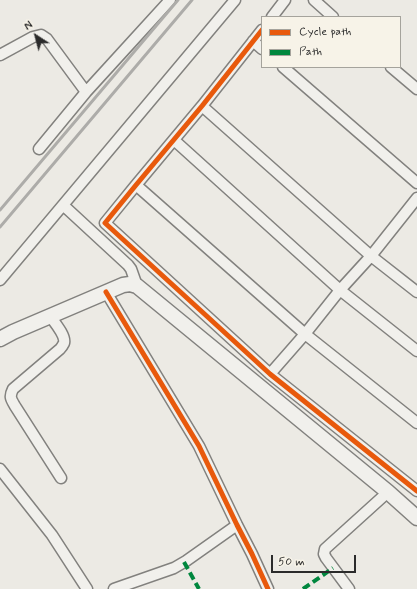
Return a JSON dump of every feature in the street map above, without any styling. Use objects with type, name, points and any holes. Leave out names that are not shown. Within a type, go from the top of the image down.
[{"type":"street","points":[[39,149],[86,92],[170,0]]},
{"type":"street","points":[[0,280],[235,0]]},
{"type":"street","points":[[273,16],[285,0]]},
{"type":"street","points":[[314,0],[332,16]]},
{"type":"street","points":[[261,31],[202,106],[105,223],[270,374],[417,491]]},
{"type":"street","points":[[0,55],[33,37],[41,35],[47,39],[86,92]]},
{"type":"street","points":[[253,41],[261,48]]},
{"type":"street","points":[[284,68],[417,183]]},
{"type":"street","points":[[392,68],[417,89]]},
{"type":"street","points":[[202,106],[371,256],[417,292]]},
{"type":"street","points":[[174,140],[340,290],[417,352]]},
{"type":"street","points":[[136,184],[305,334],[417,423]]},
{"type":"street","points":[[270,374],[305,334],[340,290],[371,256],[417,198]]},
{"type":"street","points":[[63,205],[128,265],[137,286]]},
{"type":"street","points":[[0,339],[123,285],[130,284],[137,286],[388,492],[417,518]]},
{"type":"street","points":[[106,292],[199,446],[268,589]]},
{"type":"street","points":[[50,316],[62,333],[64,344],[13,389],[11,399],[61,478]]},
{"type":"street","points":[[0,469],[52,535],[87,589]]},
{"type":"street","points":[[349,589],[326,558],[324,549],[388,492]]},
{"type":"street","points":[[114,589],[174,568],[237,525]]},
{"type":"railway","points":[[0,210],[178,0]]},
{"type":"railway","points":[[0,227],[192,0]]},
{"type":"marked path","points":[[184,562],[199,589]]},
{"type":"marked path","points":[[303,589],[333,568]]},
{"type":"cycle path","points":[[261,31],[202,106],[105,223],[270,374],[417,491]]},
{"type":"cycle path","points":[[106,292],[199,446],[268,589]]}]
